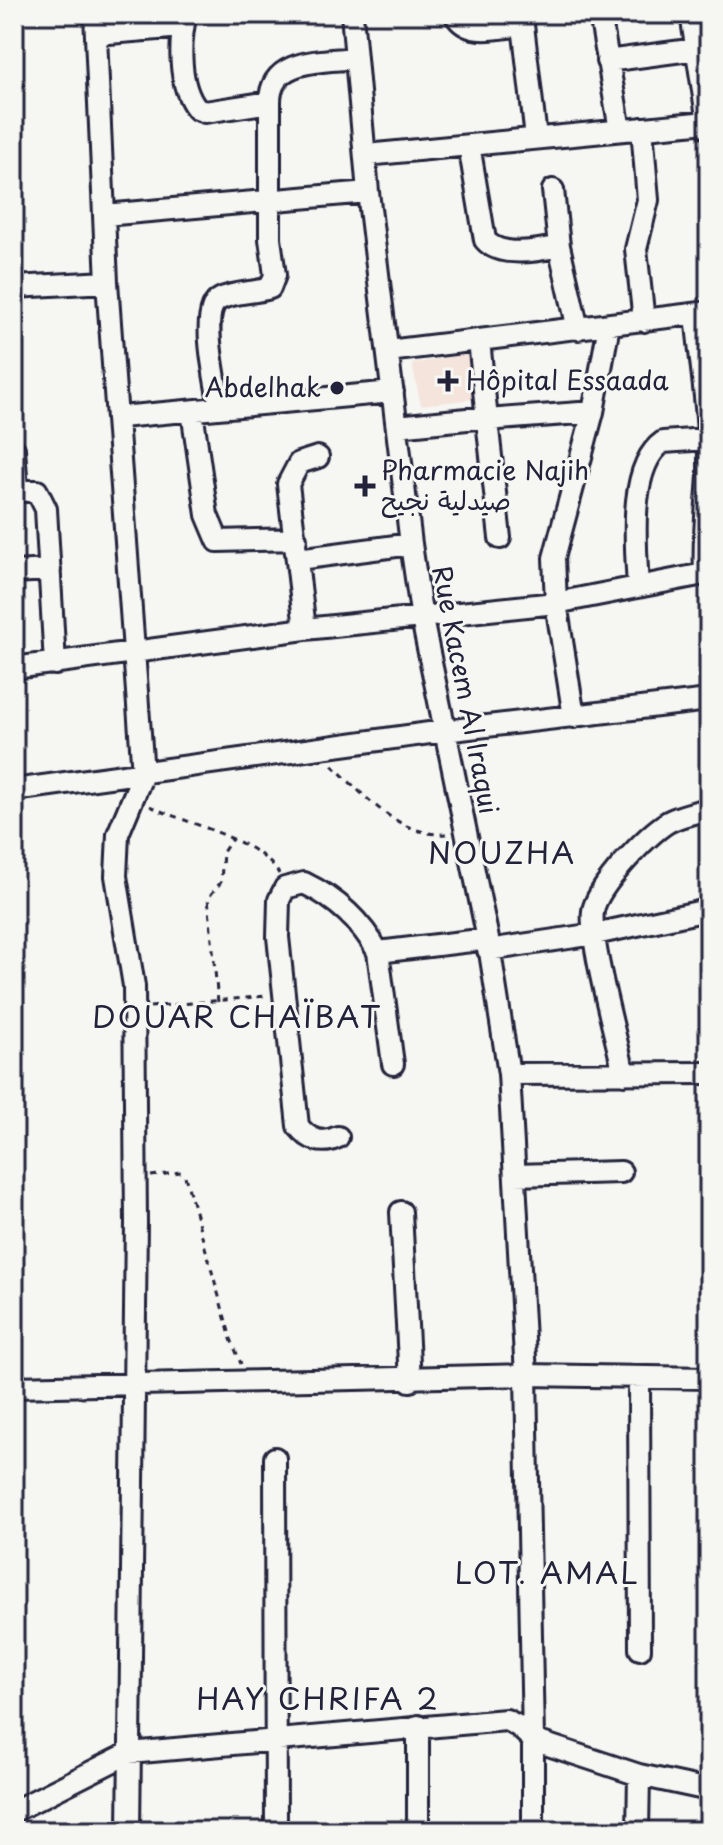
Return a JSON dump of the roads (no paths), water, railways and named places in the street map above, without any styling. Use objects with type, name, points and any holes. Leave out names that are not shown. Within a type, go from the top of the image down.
[{"type":"street","name":"Rue Kacem Al Iraqui","points":[[352,14],[368,192],[422,619],[488,944],[509,1074],[526,1375],[533,1831]]},
{"type":"street","points":[[455,14],[465,27],[474,29],[523,25],[536,138]]},
{"type":"street","points":[[609,14],[602,26],[620,130]]},
{"type":"street","points":[[366,155],[642,128],[708,125],[691,14]]},
{"type":"street","points":[[129,1831],[136,1178],[134,986],[116,876],[118,834],[143,774],[120,417],[107,282],[96,24],[185,20],[184,84],[197,109],[205,112],[270,102]]},
{"type":"street","points":[[607,61],[697,49]]},
{"type":"street","points":[[220,407],[209,324],[210,310],[219,299],[261,291],[273,284],[272,82],[286,69],[356,58]]},
{"type":"street","points":[[642,128],[648,200],[636,249],[644,321]]},
{"type":"street","points":[[469,145],[482,230],[491,247],[503,251],[559,246]]},
{"type":"street","points":[[553,190],[559,246],[578,329]]},
{"type":"street","points":[[104,215],[368,192]]},
{"type":"street","points":[[14,287],[107,282]]},
{"type":"street","points":[[14,668],[305,629],[556,603],[707,573],[703,537],[708,482],[702,313],[388,351]]},
{"type":"street","points":[[574,717],[556,603],[554,558],[593,412],[609,325]]},
{"type":"street","points":[[479,340],[500,538]]},
{"type":"street","points":[[120,417],[393,392]]},
{"type":"street","points":[[192,411],[207,515],[218,541],[297,549],[411,544]]},
{"type":"street","points":[[397,426],[593,412]]},
{"type":"street","points":[[638,587],[635,522],[650,456],[663,442],[707,439]]},
{"type":"street","points":[[14,449],[16,491],[37,491],[42,497],[55,664]]},
{"type":"street","points":[[305,629],[288,484],[299,463],[318,457]]},
{"type":"street","points":[[14,572],[50,570]]},
{"type":"street","points":[[14,790],[317,751],[444,731],[709,700]]},
{"type":"street","points":[[624,1074],[595,934],[593,910],[604,889],[649,837],[670,821],[709,809]]},
{"type":"street","points":[[338,1137],[321,1141],[310,1138],[298,1126],[277,915],[285,888],[304,883],[320,891],[352,917],[378,952],[393,1064]]},
{"type":"street","points":[[378,952],[595,934],[703,911]]},
{"type":"street","points":[[509,1074],[709,1073]]},
{"type":"street","points":[[515,1175],[621,1172]]},
{"type":"street","points":[[401,1212],[410,1381]]},
{"type":"street","points":[[14,1387],[410,1381],[526,1375],[709,1378]]},
{"type":"street","points":[[639,1377],[640,1649]]},
{"type":"street","points":[[275,1458],[276,1831]]},
{"type":"street","points":[[14,1811],[129,1753],[506,1720],[533,1740],[639,1775],[709,1790]]},
{"type":"street","points":[[418,1726],[418,1831]]},
{"type":"street","points":[[638,1831],[639,1775]]},
{"type":"place","name":"Hôpital Essaada","points":[[448,381]]},
{"type":"place","name":"Abdelhak","points":[[337,388]]},
{"type":"place","name":"Pharmacie Najih صيدلية نجيح","points":[[365,486]]},
{"type":"district","name":"NOUZHA","points":[[502,854]]},
{"type":"district","name":"DOUAR CHAÏBAT","points":[[237,1018]]},
{"type":"district","name":"LOT. AMAL","points":[[547,1574]]},
{"type":"district","name":"HAY CHRIFA 2","points":[[318,1700]]}]
